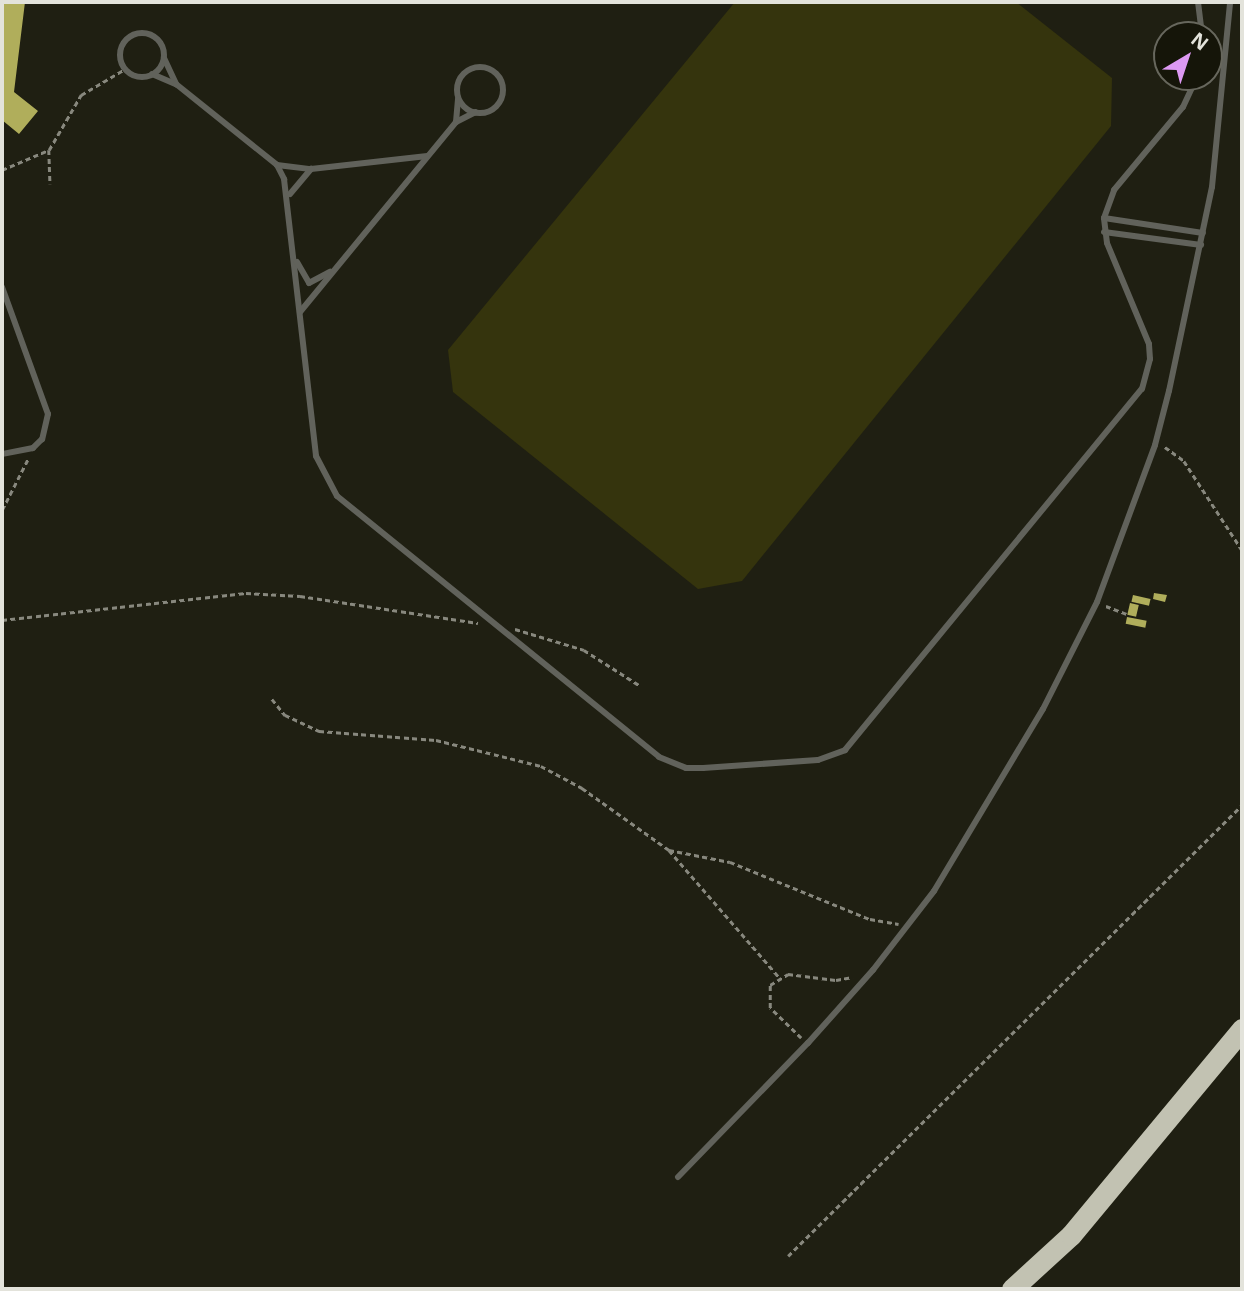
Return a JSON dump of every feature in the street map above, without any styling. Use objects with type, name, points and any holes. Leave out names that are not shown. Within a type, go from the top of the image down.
[{"type":"highway","points":[[1012,1289],[1071,1234],[1242,1029]]},
{"type":"lane","points":[[1198,2],[1200,21]]},
{"type":"lane","points":[[678,1177],[808,1043],[873,970],[909,924],[993,798],[1097,602],[1155,445],[1201,245],[1217,152],[1230,2]]},
{"type":"lane","points":[[176,83],[156,38],[135,33],[121,49],[125,69],[138,76],[152,74],[176,83],[277,165],[289,195],[316,456],[324,477],[354,511],[493,625],[672,764],[703,768],[802,761],[845,750],[1142,389],[1149,367],[1149,344],[1104,232],[1104,218],[1114,190],[1183,107],[1190,91]]},
{"type":"lane","points":[[152,74],[164,58]]},
{"type":"lane","points":[[300,313],[456,121],[476,112],[489,110],[500,101],[502,87],[497,74],[485,67],[471,68],[460,78],[456,121]]},
{"type":"lane","points":[[458,98],[476,112]]},
{"type":"lane","points":[[277,165],[311,169],[427,156]]},
{"type":"lane","points":[[289,195],[311,169]]},
{"type":"lane","points":[[1104,218],[1203,233]]},
{"type":"lane","points":[[1104,232],[1201,245]]},
{"type":"lane","points":[[295,257],[309,283],[337,268]]},
{"type":"lane","points":[[2,287],[48,414],[47,427],[33,448],[2,454]]},
{"type":"path","points":[[50,184],[49,150],[81,95],[125,69]]},
{"type":"path","points":[[2,170],[49,150]]},
{"type":"path","points":[[1155,445],[1184,461],[1242,550]]},
{"type":"path","points":[[2,510],[33,448]]},
{"type":"path","points":[[2,620],[246,593],[300,596],[493,625],[574,646],[639,685]]},
{"type":"path","points":[[1097,602],[1127,614]]},
{"type":"path","points":[[272,699],[285,715],[318,732],[436,740],[541,766],[582,788],[669,850],[779,977],[844,980],[873,970]]},
{"type":"path","points":[[788,1255],[1242,805]]},
{"type":"path","points":[[669,850],[730,862],[870,919],[909,924]]},
{"type":"path","points":[[779,977],[767,996],[769,1008],[808,1043]]},
{"type":"shaded area","points":[[735,2],[1016,2],[1112,78],[1111,126],[742,581],[698,589],[453,392],[448,350]]},
{"type":"building","points":[[2,2],[25,2],[14,92],[38,111],[19,134],[2,120]]},
{"type":"building","points":[[1154,593],[1167,595],[1165,602],[1153,599]]},
{"type":"building","points":[[1133,595],[1151,599],[1149,606],[1131,602]]},
{"type":"building","points":[[1130,603],[1139,605],[1136,617],[1127,615]]},
{"type":"building","points":[[1127,617],[1147,621],[1145,628],[1126,624]]}]
